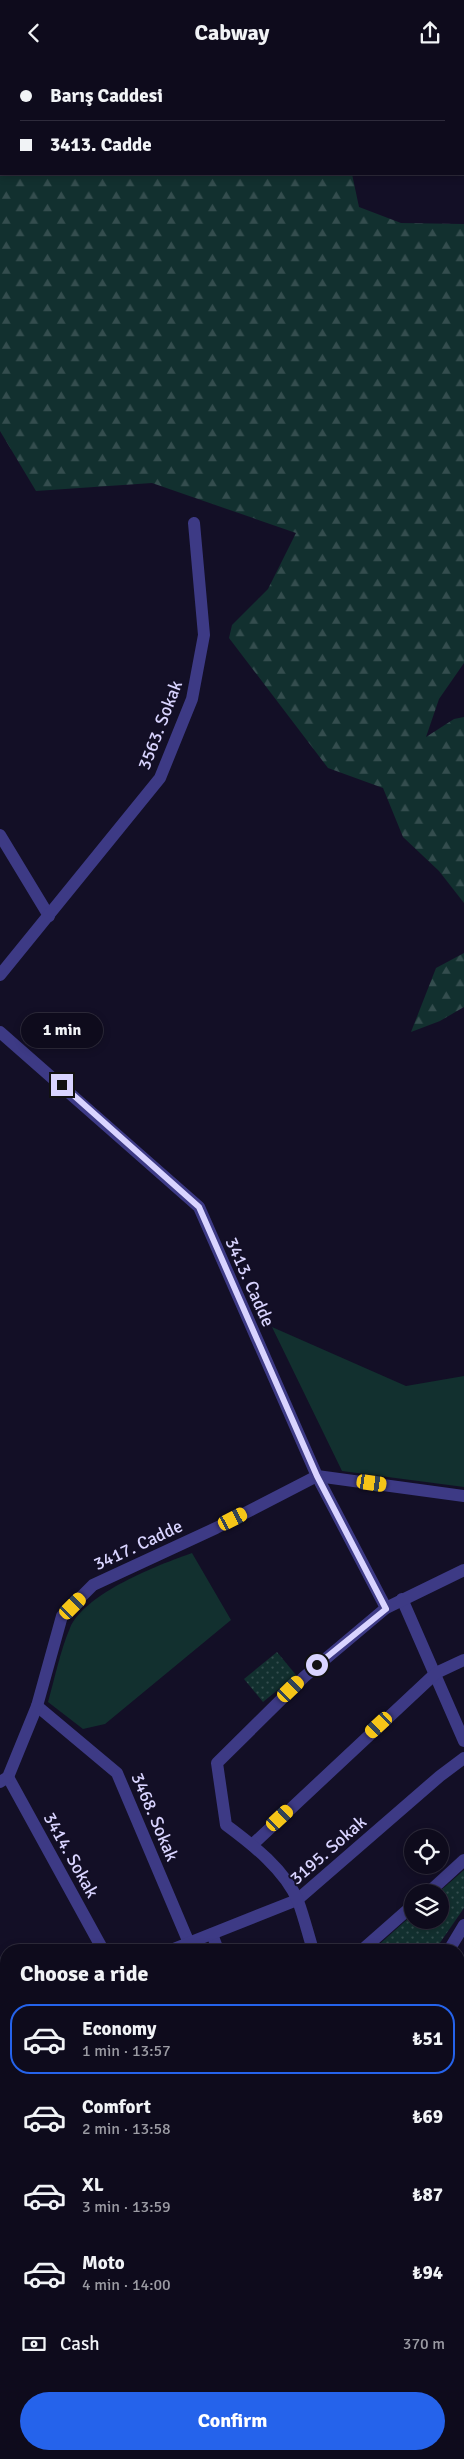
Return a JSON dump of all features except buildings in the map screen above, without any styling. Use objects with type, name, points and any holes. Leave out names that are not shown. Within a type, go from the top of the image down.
[{"type":"street","name":"3563. Sokak","points":[[0,975],[160,778],[192,699],[204,635],[194,523]]},
{"type":"street","points":[[0,835],[49,916]]},
{"type":"street","name":"3413. Cadde","points":[[0,1032],[199,1207],[317,1476],[386,1609]]},
{"type":"street","points":[[317,1476],[464,1496]]},
{"type":"street","name":"3417. Cadde","points":[[4,1780],[37,1706],[62,1616],[94,1585],[216,1528],[317,1476]]},
{"type":"street","points":[[311,1944],[297,1900],[279,1873],[252,1845],[226,1825],[216,1763],[304,1677],[386,1609],[402,1599],[464,1570]]},
{"type":"street","points":[[402,1599],[436,1673],[464,1741]]},
{"type":"street","points":[[252,1845],[436,1673],[464,1660]]},
{"type":"street","name":"3468. Sokak","points":[[37,1706],[117,1773],[189,1943]]},
{"type":"street","name":"3195. Sokak","points":[[189,1943],[297,1900],[440,1776],[464,1758]]},
{"type":"street","name":"3414. Sokak","points":[[4,1780],[100,1944]]},
{"type":"street","points":[[438,1884],[464,1860]]},
{"type":"street","points":[[369,1944],[404,1913]]},
{"type":"street","points":[[453,1944],[464,1925]]},
{"type":"street","points":[[212,1934],[216,1944]]},
{"type":"green space","points":[[0,175],[352,175],[359,207],[401,223],[464,224],[464,663],[439,699],[426,737],[454,719],[464,717],[464,903],[439,871],[403,837],[383,788],[328,768],[229,638],[232,625],[268,589],[296,533],[152,483],[36,491],[0,431]]},
{"type":"green space","points":[[464,953],[464,1007],[440,1021],[411,1032],[436,968]]},
{"type":"green space","points":[[272,1327],[406,1386],[464,1376],[464,1487],[342,1471]]},
{"type":"green space","points":[[192,1553],[231,1620],[105,1724],[83,1729],[48,1702],[66,1637],[78,1615],[106,1592],[124,1582]]},
{"type":"green space","points":[[277,1652],[296,1675],[263,1702],[244,1679]]},
{"type":"green space","points":[[464,1870],[464,1908],[439,1944],[380,1944],[404,1922],[404,1929],[449,1929],[448,1884]]},
{"type":"route","points":[[62,1085],[199,1207],[317,1476],[386,1609],[317,1665]]}]
